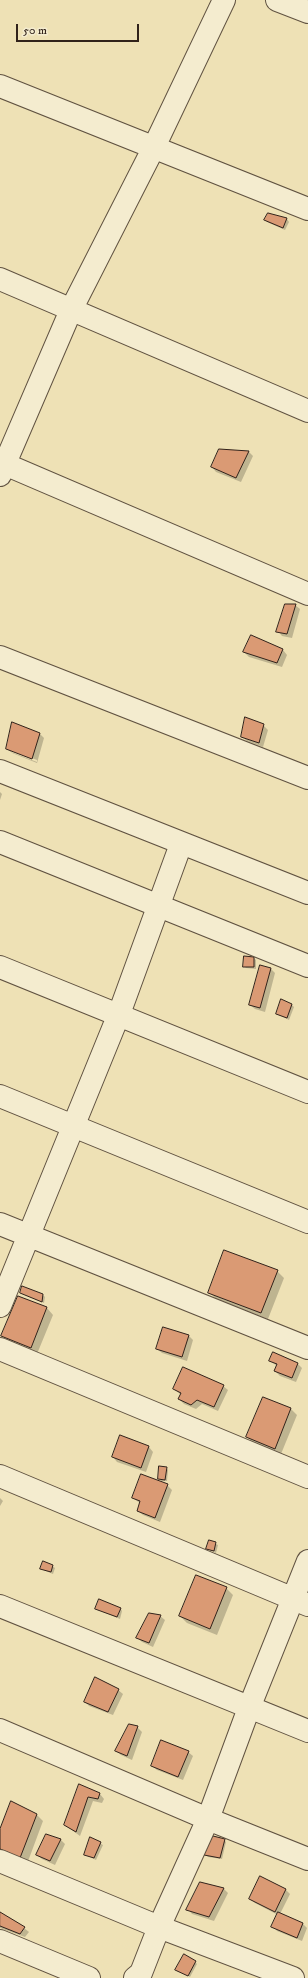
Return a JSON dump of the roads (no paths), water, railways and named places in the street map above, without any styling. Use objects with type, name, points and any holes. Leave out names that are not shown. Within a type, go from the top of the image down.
[{"type":"street","points":[[224,0],[154,147],[70,310],[1,467],[308,594]]},
{"type":"street","points":[[277,0],[308,12]]},
{"type":"street","points":[[0,86],[308,209]]},
{"type":"street","points":[[0,279],[308,411]]},
{"type":"street","points":[[0,657],[308,778]]},
{"type":"street","points":[[0,771],[181,844],[308,893]]},
{"type":"street","points":[[0,842],[160,905],[308,966]]},
{"type":"street","points":[[0,1306],[29,1236],[72,1124],[119,1014],[181,844]]},
{"type":"street","points":[[0,966],[308,1092]]},
{"type":"street","points":[[0,1096],[72,1124],[308,1222]]},
{"type":"street","points":[[0,1224],[308,1348]]},
{"type":"street","points":[[0,1349],[308,1477]]},
{"type":"street","points":[[0,1476],[300,1602]]},
{"type":"street","points":[[135,1978],[141,1973],[159,1927],[208,1819],[249,1708],[300,1602],[308,1561]]},
{"type":"street","points":[[0,1606],[308,1731]]},
{"type":"street","points":[[0,1730],[208,1819],[308,1859]]},
{"type":"street","points":[[0,1861],[159,1927],[293,1978]]},
{"type":"street","points":[[0,1941],[90,1978]]}]
